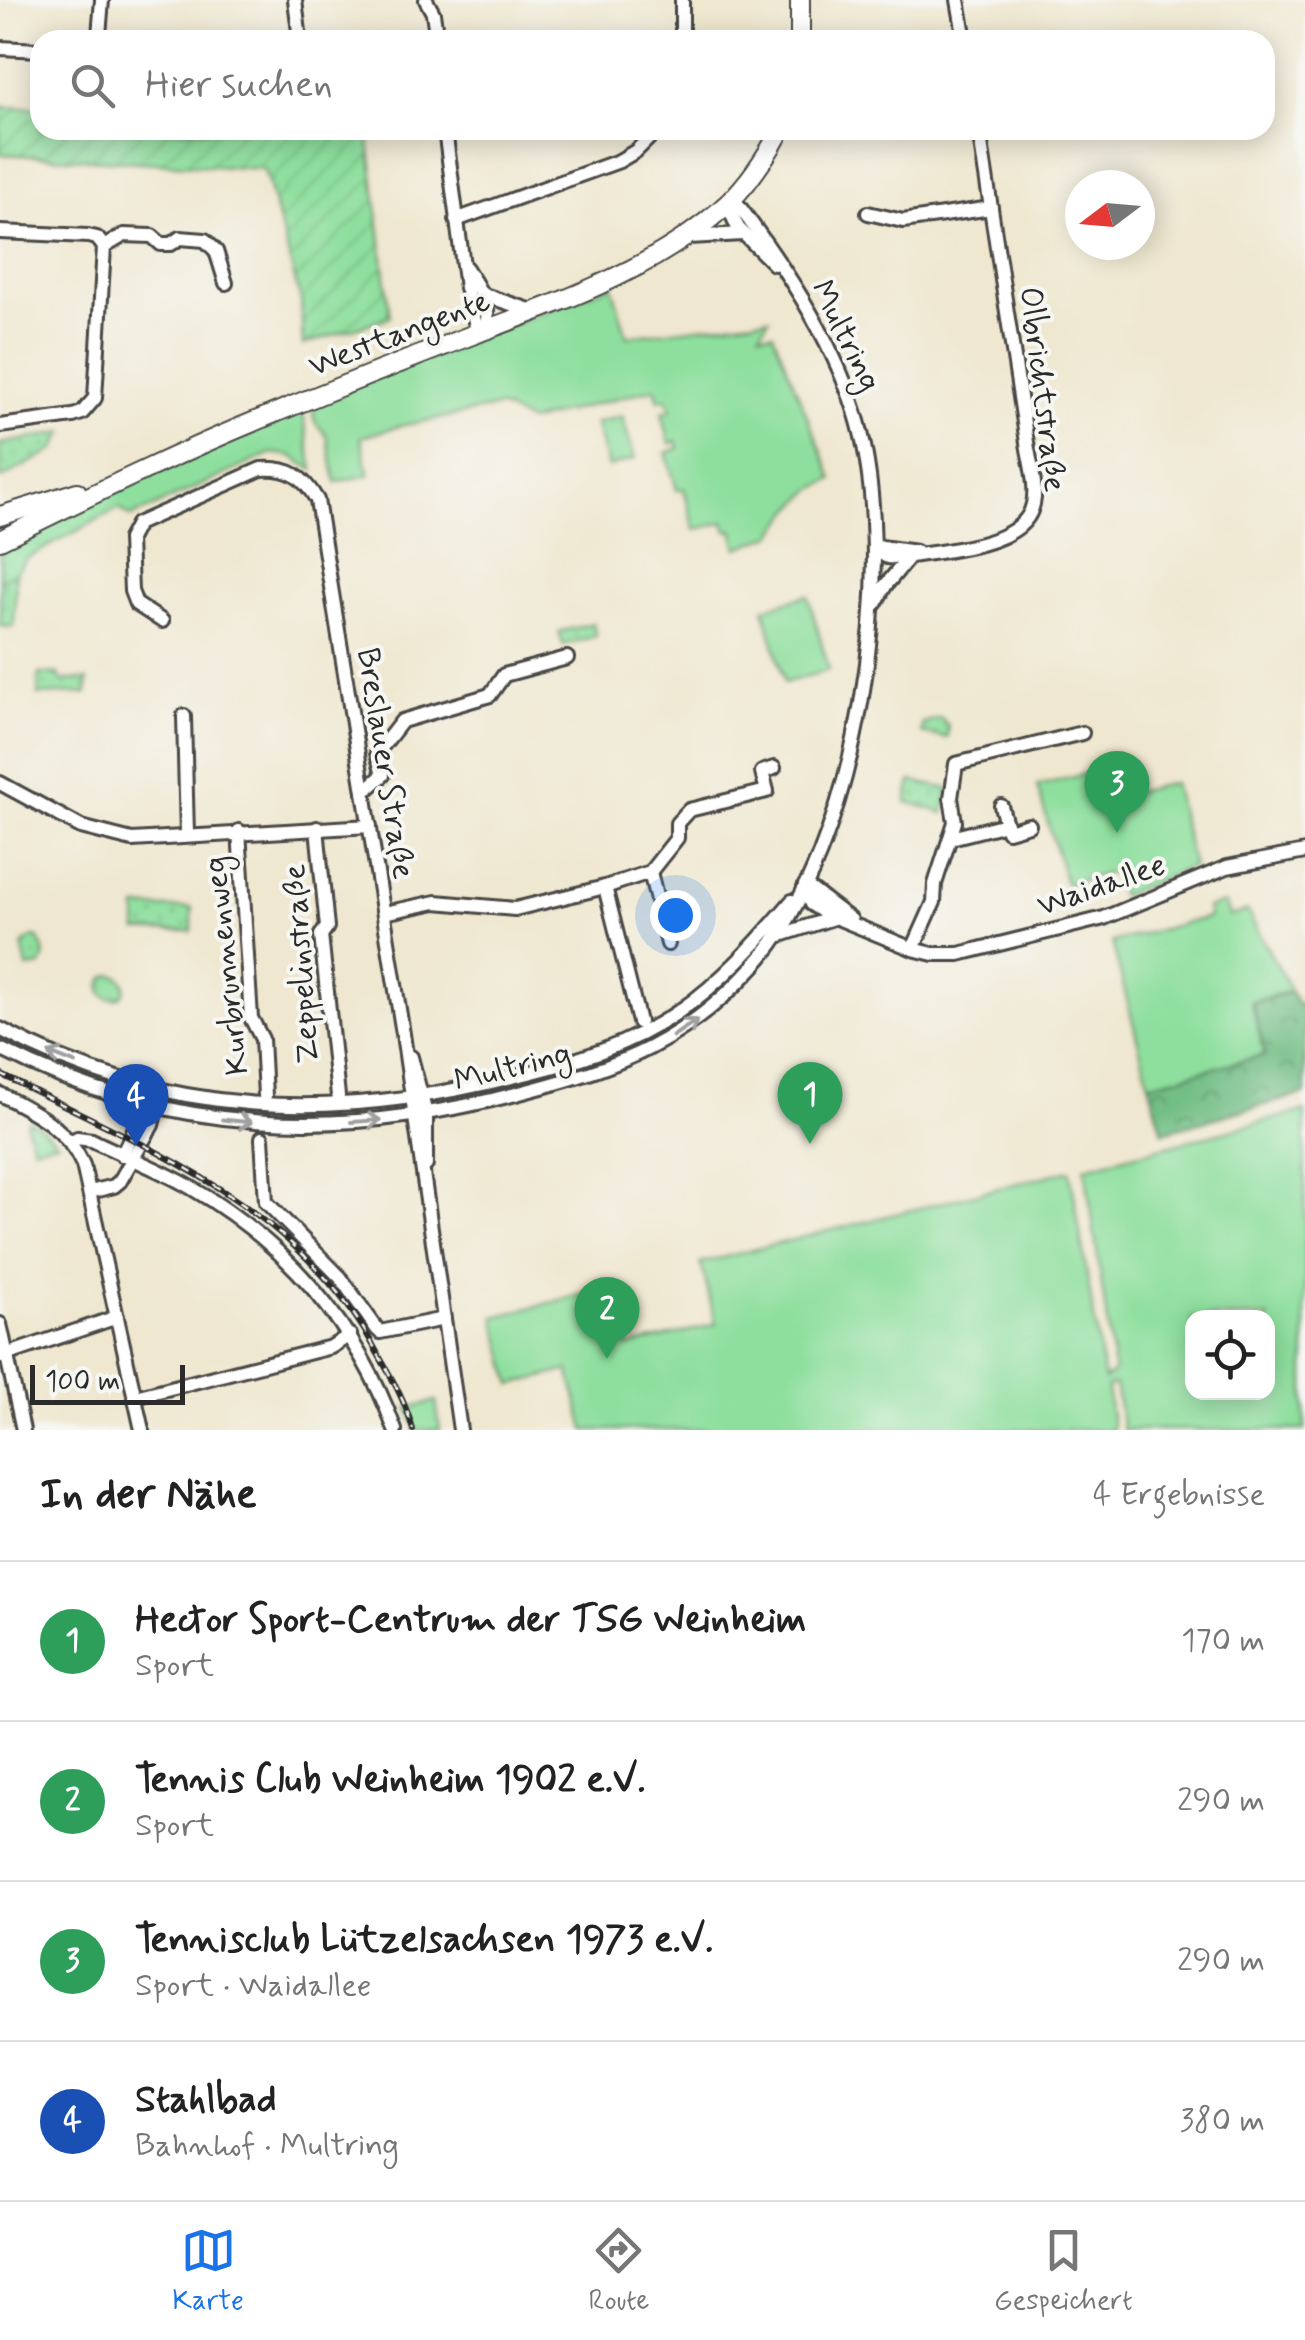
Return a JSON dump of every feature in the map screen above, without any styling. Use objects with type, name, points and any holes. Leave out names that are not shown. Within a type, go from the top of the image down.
[{"type":"main road","points":[[800,0],[800,30]]},
{"type":"main road","name":"Westtangente","points":[[0,540],[130,474],[536,312],[611,278],[686,238],[730,201],[762,164],[775,140]]},
{"type":"main road","points":[[0,516],[130,474]]},
{"type":"main road","points":[[0,548],[46,518]]},
{"type":"street","points":[[99,30],[102,0]]},
{"type":"street","points":[[294,0],[298,30]]},
{"type":"street","points":[[426,0],[435,30]]},
{"type":"street","points":[[682,0],[682,30]]},
{"type":"street","points":[[958,0],[962,30]]},
{"type":"street","points":[[0,48],[30,50]]},
{"type":"street","points":[[446,140],[462,261],[481,332]]},
{"type":"street","points":[[456,220],[619,162],[647,140]]},
{"type":"street","name":"Olbrichtstraße","points":[[874,548],[914,555],[996,540],[1021,527],[1032,509],[1034,490],[981,140]]},
{"type":"street","name":"Multring","points":[[730,201],[732,220],[787,277]]},
{"type":"street","name":"Multring","points":[[0,1049],[74,1083],[262,1123],[318,1124],[420,1115],[598,1072],[690,1026],[740,981],[778,936],[804,886],[842,786],[864,692],[874,548],[869,477],[856,415],[838,365],[813,314],[730,201]]},
{"type":"street","points":[[868,213],[903,221],[991,208]]},
{"type":"street","points":[[0,232],[88,236],[97,238],[104,247],[96,398],[82,413],[72,416],[0,426]]},
{"type":"street","points":[[686,238],[744,234]]},
{"type":"street","points":[[104,247],[124,235],[152,236],[161,244],[172,244],[180,238],[205,240],[216,252],[226,283]]},
{"type":"street","points":[[462,261],[489,316],[481,332]]},
{"type":"street","points":[[481,294],[536,312]]},
{"type":"street","name":"Breslauer Straße","points":[[162,621],[146,613],[133,598],[129,538],[136,524],[260,469],[292,472],[306,482],[318,500],[403,1034],[420,1115],[424,1182],[460,1430]]},
{"type":"street","points":[[872,611],[885,586],[914,555]]},
{"type":"street","points":[[364,792],[383,774],[378,754],[402,721],[490,695],[504,674],[567,658]]},
{"type":"street","points":[[184,716],[186,836]]},
{"type":"street","points":[[912,949],[934,902],[935,884],[952,838],[955,822],[951,798],[956,764],[1082,734]]},
{"type":"street","points":[[384,913],[436,902],[515,909],[650,872],[677,838],[678,823],[690,810],[767,791],[762,772],[774,768]]},
{"type":"street","points":[[0,783],[103,834],[132,840],[370,826]]},
{"type":"street","points":[[1002,806],[1008,831],[1029,826]]},
{"type":"street","points":[[952,838],[1006,824]]},
{"type":"street","name":"Zeppelinstraße","points":[[317,828],[327,927],[321,936],[338,1096]]},
{"type":"street","name":"Kurbrunnenweg","points":[[239,832],[252,1018],[262,1038],[264,1096]]},
{"type":"street","name":"Waidallee","points":[[804,886],[811,904],[836,918],[912,949],[959,954],[1104,918],[1227,867],[1305,852]]},
{"type":"street","points":[[650,872],[668,944]]},
{"type":"street","name":"Multring","points":[[0,1029],[153,1100],[183,1096],[287,1107],[417,1098],[570,1062],[642,1034],[679,1012],[726,972],[804,886]]},
{"type":"street","name":"Waidallee","points":[[804,886],[856,924]]},
{"type":"street","points":[[605,887],[639,1022]]},
{"type":"street","points":[[778,936],[836,918]]},
{"type":"street","points":[[0,1094],[44,1117],[70,1142],[83,1165],[142,1430]]},
{"type":"street","points":[[90,1192],[114,1186],[153,1100]]},
{"type":"street","points":[[70,1142],[86,1138],[188,1186],[261,1236],[316,1290],[350,1335],[374,1378],[395,1430]]},
{"type":"street","points":[[262,1138],[266,1202],[340,1277],[380,1332],[444,1319]]},
{"type":"street","points":[[3,1356],[117,1316]]},
{"type":"street","points":[[0,1324],[3,1356],[23,1430]]},
{"type":"street","points":[[135,1397],[331,1347],[350,1335]]},
{"type":"green space","points":[[0,107],[30,108],[30,140],[369,140],[390,317],[303,345],[301,301],[264,169],[0,154]]},
{"type":"green space","points":[[612,285],[627,336],[769,318],[760,333],[773,333],[833,479],[812,490],[773,535],[738,548],[733,530],[727,531],[724,522],[695,530],[684,489],[677,490],[666,453],[679,448],[677,441],[670,444],[662,413],[671,410],[666,398],[659,400],[655,388],[529,422],[499,407],[361,437],[369,475],[336,482],[327,436],[315,422],[311,402]]},
{"type":"green space","points":[[302,407],[313,470],[292,456],[272,453],[131,517],[119,508],[26,559],[16,572],[0,581],[0,550],[94,500]]},
{"type":"green space","points":[[622,416],[635,459],[608,467],[595,423]]},
{"type":"green space","points":[[64,432],[54,450],[0,479],[0,444]]},
{"type":"green space","points":[[16,572],[14,627],[0,626],[0,581]]},
{"type":"green space","points":[[808,595],[829,670],[785,683],[764,608]]},
{"type":"green space","points":[[593,623],[596,636],[563,645],[559,632]]},
{"type":"green space","points":[[39,674],[59,674],[60,680],[88,680],[87,693],[38,695]]},
{"type":"green space","points":[[940,718],[948,726],[947,738],[921,733],[923,723]]},
{"type":"green space","points":[[1093,772],[1101,800],[1173,783],[1193,866],[1121,896],[1114,872],[1066,884],[1037,786]]},
{"type":"green space","points":[[911,781],[949,789],[944,813],[907,802]]},
{"type":"green space","points":[[1225,903],[1229,916],[1247,911],[1291,991],[1251,1002],[1265,1055],[1149,1084],[1112,942],[1209,917],[1207,908]]},
{"type":"green space","points":[[137,908],[192,908],[192,931],[137,931]]},
{"type":"green space","points":[[33,937],[39,938],[45,956],[41,966],[27,968],[22,945]]},
{"type":"green space","points":[[113,975],[125,987],[113,999],[101,987]]},
{"type":"green space","points":[[1291,992],[1300,1006],[1305,1005],[1305,1094],[1163,1132],[1149,1084],[1265,1055],[1252,1002]]},
{"type":"green space","points":[[0,1035],[120,1085],[117,1093],[0,1043]]},
{"type":"green space","points":[[1305,1111],[1305,1430],[1123,1430],[1115,1385],[1107,1387],[1113,1430],[585,1430],[569,1370],[512,1385],[495,1317],[611,1287],[628,1347],[716,1324],[701,1263],[1070,1170],[1104,1380],[1114,1371],[1085,1167]]},
{"type":"green space","points":[[29,1120],[57,1142],[33,1147],[26,1124]]},
{"type":"green space","points":[[436,1401],[440,1430],[416,1430],[408,1408]]},
{"type":"railway","points":[[0,1074],[162,1155],[261,1218],[306,1257],[345,1302],[393,1381],[413,1430]]},
{"type":"place","name":"Tennisclub Lützelsachsen 1973 e.V.","points":[[1117,833]]},
{"type":"place","name":"Hector Sport-Centrum der TSG Weinheim","points":[[810,1144]]},
{"type":"place","name":"Stahlbad","points":[[136,1146]]},
{"type":"place","name":"Tennis Club Weinheim 1902 e.V.","points":[[607,1359]]}]
